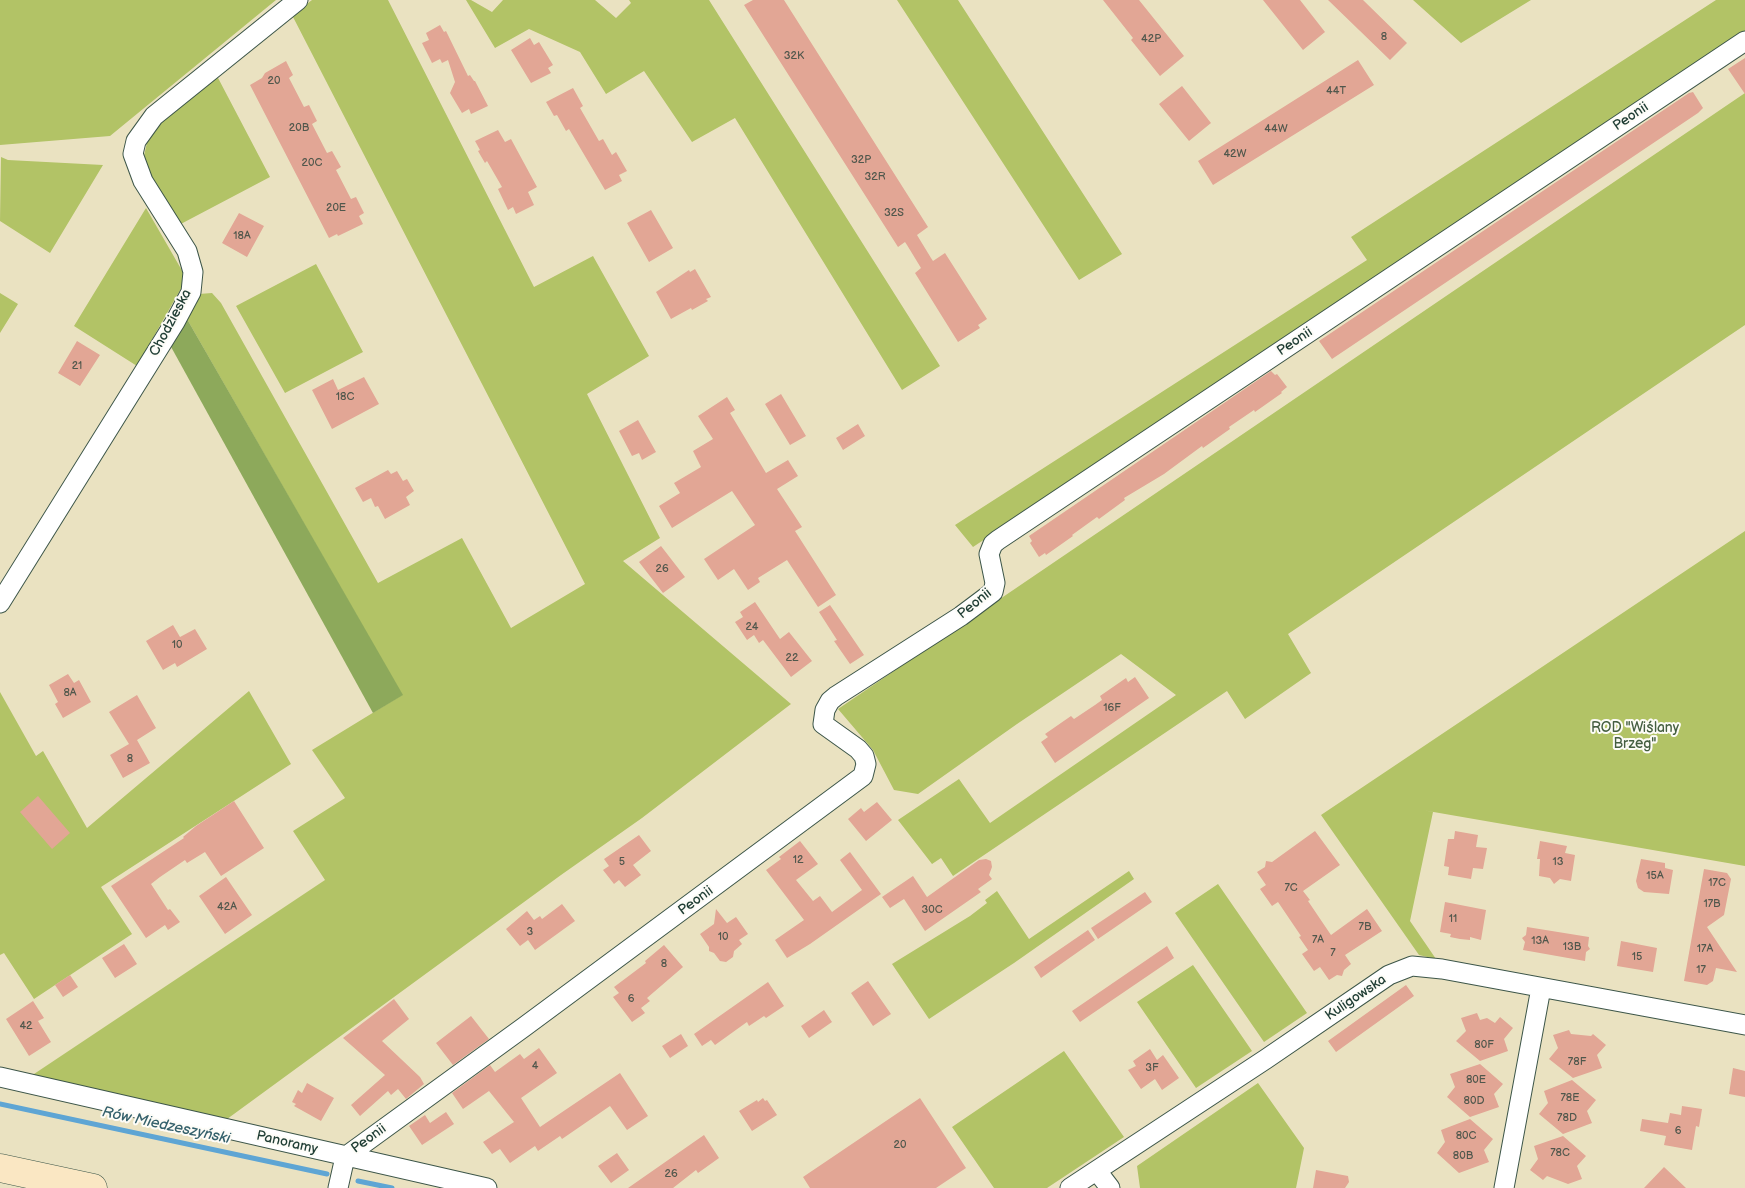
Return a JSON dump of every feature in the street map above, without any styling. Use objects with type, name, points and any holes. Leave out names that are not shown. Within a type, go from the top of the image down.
[{"type":"main road","points":[[0,1168],[93,1188]]},
{"type":"street","name":"Chodzieska","points":[[0,603],[175,322],[191,292],[193,272],[187,251],[143,181],[133,154],[136,141],[154,116],[298,0]]},
{"type":"street","name":"Peonii","points":[[338,1188],[345,1157],[863,776],[866,769],[864,756],[823,724],[824,710],[836,696],[967,612],[993,592],[995,583],[989,554],[998,540],[1745,41]]},
{"type":"street","name":"Kuligowska","points":[[1097,1171],[1389,975],[1412,966],[1442,969],[1745,1025]]},
{"type":"street","points":[[1504,1188],[1541,988]]},
{"type":"street","name":"Panoramy","points":[[0,1077],[487,1188]]},
{"type":"street","points":[[1070,1188],[1097,1171],[1110,1188]]},
{"type":"green space","points":[[0,0],[276,0],[110,136],[0,145]]},
{"type":"green space","points":[[312,0],[388,0],[534,287],[593,256],[649,356],[587,394],[660,538],[623,561],[791,704],[642,818],[223,1122],[28,1078],[325,880],[293,831],[345,798],[312,750],[402,695],[187,319],[199,294],[212,293],[221,303],[378,583],[462,538],[511,628],[585,584],[292,15]]},
{"type":"green space","points":[[466,0],[471,0],[492,12],[503,0],[595,0],[616,18],[631,3],[629,0],[709,0],[940,366],[902,390],[735,118],[692,142],[644,71],[606,94],[580,52],[529,29],[495,48]]},
{"type":"green space","points":[[897,0],[958,0],[1122,254],[1079,280]]},
{"type":"green space","points":[[1413,0],[1531,0],[1461,43]]},
{"type":"green space","points":[[1716,0],[1745,0],[1745,33],[973,547],[955,525],[1367,260],[1351,237]]},
{"type":"green space","points":[[217,76],[270,177],[177,226],[148,173],[144,156],[148,138],[157,125]]},
{"type":"green space","points":[[1745,93],[1745,325],[1288,634],[1311,673],[1245,719],[1227,691],[953,876],[941,858],[932,864],[898,820],[959,779],[990,823],[1176,695],[1121,654],[918,794],[894,790],[873,750],[838,709]]},
{"type":"green space","points":[[1,157],[8,160],[103,165],[50,253],[0,221]]},
{"type":"green space","points":[[146,208],[184,274],[183,285],[137,366],[74,326]]},
{"type":"green space","points":[[316,264],[363,352],[285,393],[236,306]]},
{"type":"green space","points":[[0,293],[18,304],[0,333]]},
{"type":"green space","points":[[187,319],[403,695],[373,713],[170,345]]},
{"type":"green space","name":"ROD \"Wiślany Brzeg\"","points":[[1745,531],[1745,866],[1422,810],[1433,812],[1410,921],[1436,959],[1419,955],[1321,815]]},
{"type":"green space","points":[[249,691],[291,764],[101,887],[132,934],[34,999],[4,953],[0,955],[0,692],[36,756],[43,751],[87,828]]},
{"type":"green space","points":[[1129,871],[1134,879],[1014,963],[929,1019],[892,964],[970,916],[987,903],[985,900],[997,891],[1029,939]]},
{"type":"green space","points":[[1218,884],[1307,1013],[1264,1042],[1175,913]]},
{"type":"green space","points":[[1193,965],[1252,1051],[1196,1088],[1137,1002]]},
{"type":"green space","points":[[1064,1051],[1124,1137],[1047,1188],[994,1188],[952,1127]]},
{"type":"green space","points":[[1258,1083],[1304,1148],[1296,1188],[1140,1188],[1137,1166]]},
{"type":"building","points":[[753,0],[784,0],[928,227],[917,235],[931,258],[933,261],[945,253],[987,319],[978,325],[980,328],[958,342],[915,273],[921,268],[907,245],[905,242],[898,247],[744,5]]},
{"type":"building","points":[[1103,0],[1139,0],[1184,56],[1160,76],[1131,40],[1133,38]]},
{"type":"building","points":[[1263,0],[1300,0],[1325,32],[1303,50]]},
{"type":"building","points":[[1328,0],[1363,0],[1407,43],[1390,60]]},
{"type":"building","points":[[440,25],[444,32],[446,31],[468,76],[470,75],[475,81],[488,106],[471,114],[469,109],[462,113],[450,93],[455,82],[448,60],[442,63],[440,59],[432,63],[422,43],[429,40],[426,33]]},
{"type":"building","points":[[530,38],[534,45],[539,42],[553,65],[548,68],[551,73],[531,83],[511,50]]},
{"type":"building","points":[[1745,58],[1745,94],[1728,69]]},
{"type":"building","points":[[1358,60],[1374,85],[1213,185],[1198,161]]},
{"type":"building","points":[[286,61],[293,75],[289,78],[304,107],[309,105],[317,121],[312,124],[327,153],[332,151],[341,167],[336,170],[351,199],[356,197],[364,213],[359,216],[363,224],[338,236],[337,234],[329,238],[250,85],[262,78],[265,73]]},
{"type":"building","points":[[1182,86],[1211,123],[1189,141],[1159,104]]},
{"type":"building","points":[[573,88],[583,106],[580,108],[599,141],[603,139],[612,155],[616,152],[627,171],[619,175],[622,181],[605,190],[569,129],[566,131],[557,115],[554,116],[546,102]]},
{"type":"building","points":[[1693,92],[1703,108],[1698,113],[1332,359],[1319,341],[1689,93]]},
{"type":"building","points":[[498,130],[505,142],[511,139],[537,187],[528,192],[534,205],[516,214],[513,207],[508,210],[498,189],[502,187],[487,161],[485,163],[475,141]]},
{"type":"building","points":[[651,210],[673,248],[649,262],[627,223]]},
{"type":"building","points":[[239,213],[264,226],[247,257],[222,243]]},
{"type":"building","points":[[695,269],[711,297],[706,299],[708,301],[692,310],[691,308],[671,319],[656,292],[689,270],[690,272]]},
{"type":"building","points":[[77,341],[100,355],[80,386],[58,373]]},
{"type":"building","points":[[1271,371],[1275,375],[1277,374],[1287,387],[1282,393],[1229,427],[1230,429],[1203,448],[1202,446],[1164,474],[1124,498],[1125,500],[1099,519],[1097,517],[1046,555],[1045,553],[1039,557],[1030,543],[1032,541],[1029,536]]},
{"type":"building","points":[[364,377],[379,404],[332,429],[312,390],[333,379],[338,390]]},
{"type":"building","points":[[781,394],[806,436],[790,445],[765,404]]},
{"type":"building","points":[[727,397],[735,410],[730,413],[766,473],[788,460],[798,476],[777,489],[802,527],[795,531],[836,595],[818,607],[787,560],[758,578],[760,582],[748,590],[734,569],[718,580],[704,559],[755,525],[732,491],[672,528],[659,506],[680,493],[674,483],[701,467],[693,451],[713,439],[698,416]]},
{"type":"building","points":[[638,420],[656,452],[642,460],[639,453],[632,456],[619,431]]},
{"type":"building","points":[[858,424],[865,436],[843,450],[836,438]]},
{"type":"building","points":[[388,470],[391,474],[397,471],[403,481],[407,479],[414,491],[406,497],[410,505],[385,519],[378,506],[375,507],[371,498],[363,502],[355,488]]},
{"type":"building","points":[[661,546],[685,577],[663,593],[639,562]]},
{"type":"building","points":[[755,602],[780,639],[789,632],[812,661],[791,677],[763,640],[759,643],[754,635],[747,640],[735,622],[743,617],[740,612]]},
{"type":"building","points":[[830,605],[864,655],[850,664],[834,641],[837,640],[819,612]]},
{"type":"building","points":[[173,625],[180,637],[195,629],[207,649],[177,667],[175,663],[163,670],[146,641]]},
{"type":"building","points":[[68,674],[74,683],[79,680],[91,702],[63,718],[55,704],[58,702],[49,685]]},
{"type":"building","points":[[1135,677],[1149,698],[1055,763],[1041,742],[1048,737],[1045,734],[1071,716],[1074,719],[1095,705],[1102,700],[1100,696],[1126,678],[1128,682]]},
{"type":"building","points":[[137,695],[156,728],[137,740],[150,763],[123,778],[110,755],[129,744],[109,712]]},
{"type":"building","points":[[38,796],[70,833],[52,849],[20,812]]},
{"type":"building","points":[[234,801],[264,848],[221,876],[205,852],[187,863],[185,860],[160,877],[151,884],[168,910],[170,909],[180,922],[168,930],[165,925],[146,938],[111,886],[184,838],[196,826]]},
{"type":"building","points":[[877,802],[892,820],[866,841],[848,819],[861,808],[864,812]]},
{"type":"building","points":[[1315,831],[1340,865],[1303,891],[1310,900],[1308,901],[1331,935],[1367,909],[1382,931],[1345,955],[1351,964],[1344,970],[1342,976],[1337,975],[1329,980],[1320,967],[1314,971],[1302,954],[1308,950],[1299,937],[1301,936],[1278,902],[1272,906],[1260,889],[1266,885],[1257,872],[1265,867],[1266,861],[1272,862]]},
{"type":"building","points":[[1455,831],[1478,835],[1476,847],[1487,848],[1483,869],[1473,868],[1471,879],[1448,875],[1449,867],[1444,866],[1448,839],[1454,839]]},
{"type":"building","points":[[639,835],[651,851],[633,865],[641,875],[625,887],[619,880],[614,884],[603,870],[609,866],[604,859]]},
{"type":"building","points":[[800,841],[818,864],[796,880],[813,901],[820,896],[832,912],[862,890],[840,860],[850,852],[881,894],[787,958],[775,940],[804,920],[766,870]]},
{"type":"building","points":[[1540,841],[1567,846],[1565,853],[1575,855],[1571,881],[1560,879],[1554,884],[1550,878],[1539,876],[1540,859],[1537,859]]},
{"type":"building","points":[[986,859],[991,861],[992,867],[989,875],[992,879],[978,889],[981,892],[925,931],[904,899],[890,908],[882,897],[913,876],[927,897],[979,860]]},
{"type":"building","points":[[1641,859],[1665,863],[1665,868],[1673,870],[1669,894],[1644,892],[1638,888],[1636,881]]},
{"type":"building","points":[[1704,869],[1727,873],[1731,879],[1724,915],[1707,927],[1737,972],[1716,968],[1713,981],[1707,985],[1684,981]]},
{"type":"building","points":[[226,877],[252,915],[225,934],[199,896]]},
{"type":"building","points":[[1145,892],[1152,902],[1098,939],[1091,928]]},
{"type":"building","points":[[1445,902],[1486,910],[1481,940],[1470,937],[1470,940],[1460,939],[1450,937],[1451,934],[1440,932]]},
{"type":"building","points":[[562,904],[575,921],[535,950],[528,940],[520,946],[506,929],[527,911],[534,920],[540,916],[542,919]]},
{"type":"building","points":[[716,909],[727,923],[736,917],[748,934],[739,940],[742,944],[734,951],[733,957],[726,962],[720,961],[714,953],[709,951],[709,947],[700,934],[714,924]]},
{"type":"building","points":[[1527,927],[1589,937],[1588,946],[1590,949],[1586,952],[1585,961],[1523,950],[1525,942],[1522,938],[1526,935]]},
{"type":"building","points":[[1088,930],[1095,940],[1041,978],[1034,967]]},
{"type":"building","points":[[1621,941],[1657,948],[1653,972],[1617,966]]},
{"type":"building","points":[[124,944],[137,964],[115,978],[102,958]]},
{"type":"building","points":[[664,945],[683,967],[647,998],[650,1001],[641,1008],[645,1013],[632,1022],[613,997],[619,993],[614,987],[646,963],[645,961]]},
{"type":"building","points":[[1167,946],[1174,958],[1080,1022],[1072,1011]]},
{"type":"building","points":[[70,975],[78,987],[63,997],[55,985]]},
{"type":"building","points":[[868,981],[891,1014],[873,1026],[851,993]]},
{"type":"building","points":[[768,982],[784,1006],[749,1026],[747,1022],[715,1045],[711,1040],[702,1046],[694,1034]]},
{"type":"building","points":[[1406,985],[1414,996],[1336,1052],[1328,1041]]},
{"type":"building","points":[[394,999],[409,1019],[382,1041],[420,1077],[424,1084],[406,1099],[398,1089],[391,1095],[388,1091],[360,1116],[351,1105],[385,1075],[343,1038]]},
{"type":"building","points":[[33,1001],[44,1018],[38,1021],[51,1042],[29,1056],[6,1019]]},
{"type":"building","points":[[824,1010],[832,1022],[809,1038],[801,1026]]},
{"type":"building","points":[[1477,1013],[1480,1020],[1487,1018],[1495,1023],[1500,1017],[1513,1028],[1504,1039],[1508,1051],[1480,1061],[1456,1041],[1466,1031],[1461,1018]]},
{"type":"building","points":[[471,1016],[489,1039],[453,1065],[436,1043]]},
{"type":"building","points":[[1569,1030],[1571,1034],[1591,1036],[1593,1034],[1606,1045],[1597,1055],[1602,1068],[1573,1078],[1549,1059],[1558,1048],[1553,1035]]},
{"type":"building","points":[[681,1034],[688,1046],[670,1058],[662,1046]]},
{"type":"building","points":[[539,1048],[557,1073],[521,1098],[540,1127],[620,1073],[648,1116],[627,1130],[610,1106],[562,1139],[560,1136],[538,1151],[535,1146],[510,1163],[500,1149],[492,1154],[483,1142],[514,1122],[489,1091],[463,1109],[452,1093],[490,1065],[495,1072],[520,1054],[524,1059]]},
{"type":"building","points":[[1150,1049],[1157,1060],[1163,1055],[1179,1078],[1162,1090],[1155,1079],[1141,1089],[1128,1070],[1136,1066],[1133,1061]]},
{"type":"building","points":[[1480,1064],[1503,1084],[1494,1094],[1499,1107],[1470,1117],[1447,1097],[1455,1087],[1450,1074]]},
{"type":"building","points":[[1733,1068],[1745,1071],[1745,1097],[1729,1094]]},
{"type":"building","points":[[1572,1080],[1596,1100],[1587,1111],[1592,1123],[1563,1134],[1539,1114],[1548,1103],[1544,1091]]},
{"type":"building","points":[[307,1083],[334,1098],[321,1121],[294,1106],[296,1104],[292,1102],[298,1090],[302,1093]]},
{"type":"building","points":[[763,1098],[765,1101],[767,1100],[777,1115],[752,1131],[739,1111]]},
{"type":"building","points":[[920,1098],[966,1168],[936,1188],[810,1188],[803,1177]]},
{"type":"building","points":[[1682,1106],[1702,1109],[1699,1127],[1696,1126],[1692,1150],[1664,1145],[1666,1136],[1640,1131],[1642,1119],[1668,1123],[1670,1113],[1681,1115]]},
{"type":"building","points":[[446,1112],[454,1124],[422,1145],[409,1126],[425,1115],[430,1123]]},
{"type":"building","points":[[1470,1119],[1493,1139],[1484,1150],[1489,1162],[1459,1173],[1437,1153],[1445,1142],[1441,1130]]},
{"type":"building","points":[[704,1135],[719,1158],[698,1173],[696,1170],[673,1188],[628,1188]]},
{"type":"building","points":[[1563,1136],[1586,1156],[1577,1166],[1582,1179],[1568,1184],[1547,1176],[1543,1180],[1530,1170],[1538,1159],[1534,1146]]},
{"type":"building","points":[[617,1153],[629,1170],[611,1183],[598,1166]]},
{"type":"building","points":[[1664,1167],[1686,1188],[1644,1188]]},
{"type":"building","points":[[1316,1170],[1348,1176],[1349,1182],[1345,1188],[1313,1188]]},
{"type":"waterway","name":"Rów Miedzeszyński","points":[[0,1104],[327,1174]]},
{"type":"waterway","name":"Rów Miedzeszyński","points":[[358,1181],[392,1188]]}]
